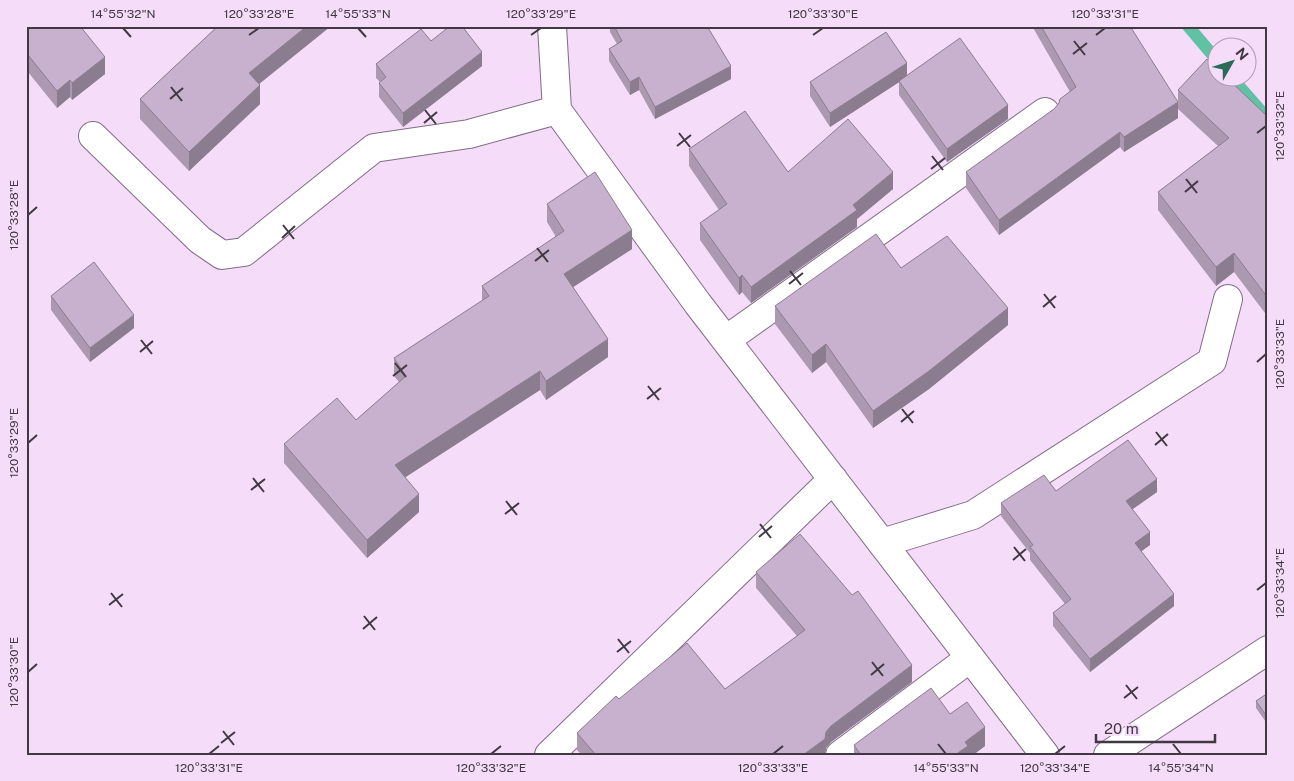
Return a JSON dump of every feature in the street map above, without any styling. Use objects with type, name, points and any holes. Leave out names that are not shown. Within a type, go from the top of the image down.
[{"type":"street","points":[[552,26],[557,110],[726,340],[1045,755]]},
{"type":"street","points":[[93,136],[200,240],[222,254],[244,252],[374,148],[469,134],[557,110]]},
{"type":"street","points":[[726,340],[1045,112]]},
{"type":"street","points":[[882,543],[973,515],[1212,361],[1228,300]]},
{"type":"street","points":[[557,752],[833,478]]},
{"type":"street","points":[[1108,755],[1268,650]]},
{"type":"street","points":[[840,755],[970,658]]},
{"type":"building","points":[[26,26],[80,26],[105,57],[72,83],[70,80],[57,91],[28,55],[26,56]]},
{"type":"building","points":[[218,26],[307,26],[249,73],[260,85],[189,152],[140,99]]},
{"type":"building","points":[[450,26],[462,26],[482,52],[403,113],[379,83],[386,77],[376,64],[421,29],[431,41]]},
{"type":"building","points":[[614,26],[707,26],[731,66],[655,107],[639,77],[630,82],[609,49],[622,41]]},
{"type":"building","points":[[1041,26],[1130,26],[1178,102],[1124,137],[1120,132],[999,220],[966,172],[1054,109],[1060,99],[1076,87]]},
{"type":"building","points":[[886,32],[907,63],[830,113],[810,82]]},
{"type":"building","points":[[960,38],[1008,105],[947,149],[899,81]]},
{"type":"building","points":[[1206,60],[1206,88],[1238,88],[1268,117],[1268,298],[1234,253],[1216,267],[1158,192],[1229,138],[1178,90]]},
{"type":"building","points":[[745,111],[788,172],[848,119],[893,172],[853,205],[857,210],[751,287],[742,275],[739,278],[700,223],[727,204],[689,149]]},
{"type":"building","points":[[595,172],[632,230],[564,274],[608,339],[546,381],[540,371],[395,465],[419,494],[367,540],[284,444],[337,398],[356,420],[406,376],[394,358],[489,296],[482,286],[564,231],[547,204]]},
{"type":"building","points":[[876,234],[901,268],[947,236],[1008,308],[929,371],[873,411],[826,344],[812,355],[775,306]]},
{"type":"building","points":[[94,262],[134,315],[90,348],[51,296]]},
{"type":"building","points":[[1128,440],[1157,479],[1126,501],[1150,532],[1135,543],[1174,594],[1090,659],[1053,613],[1071,599],[1030,547],[1033,545],[1001,503],[1044,475],[1056,491]]},
{"type":"building","points":[[800,534],[852,595],[858,591],[912,665],[831,726],[826,732],[825,739],[803,755],[596,755],[577,733],[616,696],[619,699],[687,643],[725,689],[805,630],[756,572]]},
{"type":"building","points":[[931,688],[950,714],[967,702],[985,727],[965,742],[968,746],[955,755],[861,755],[854,745]]},
{"type":"building","points":[[1268,693],[1268,718],[1256,701]]},
{"type":"waterway","points":[[1188,26],[1206,47]]},
{"type":"waterway","points":[[1241,88],[1268,119]]}]
